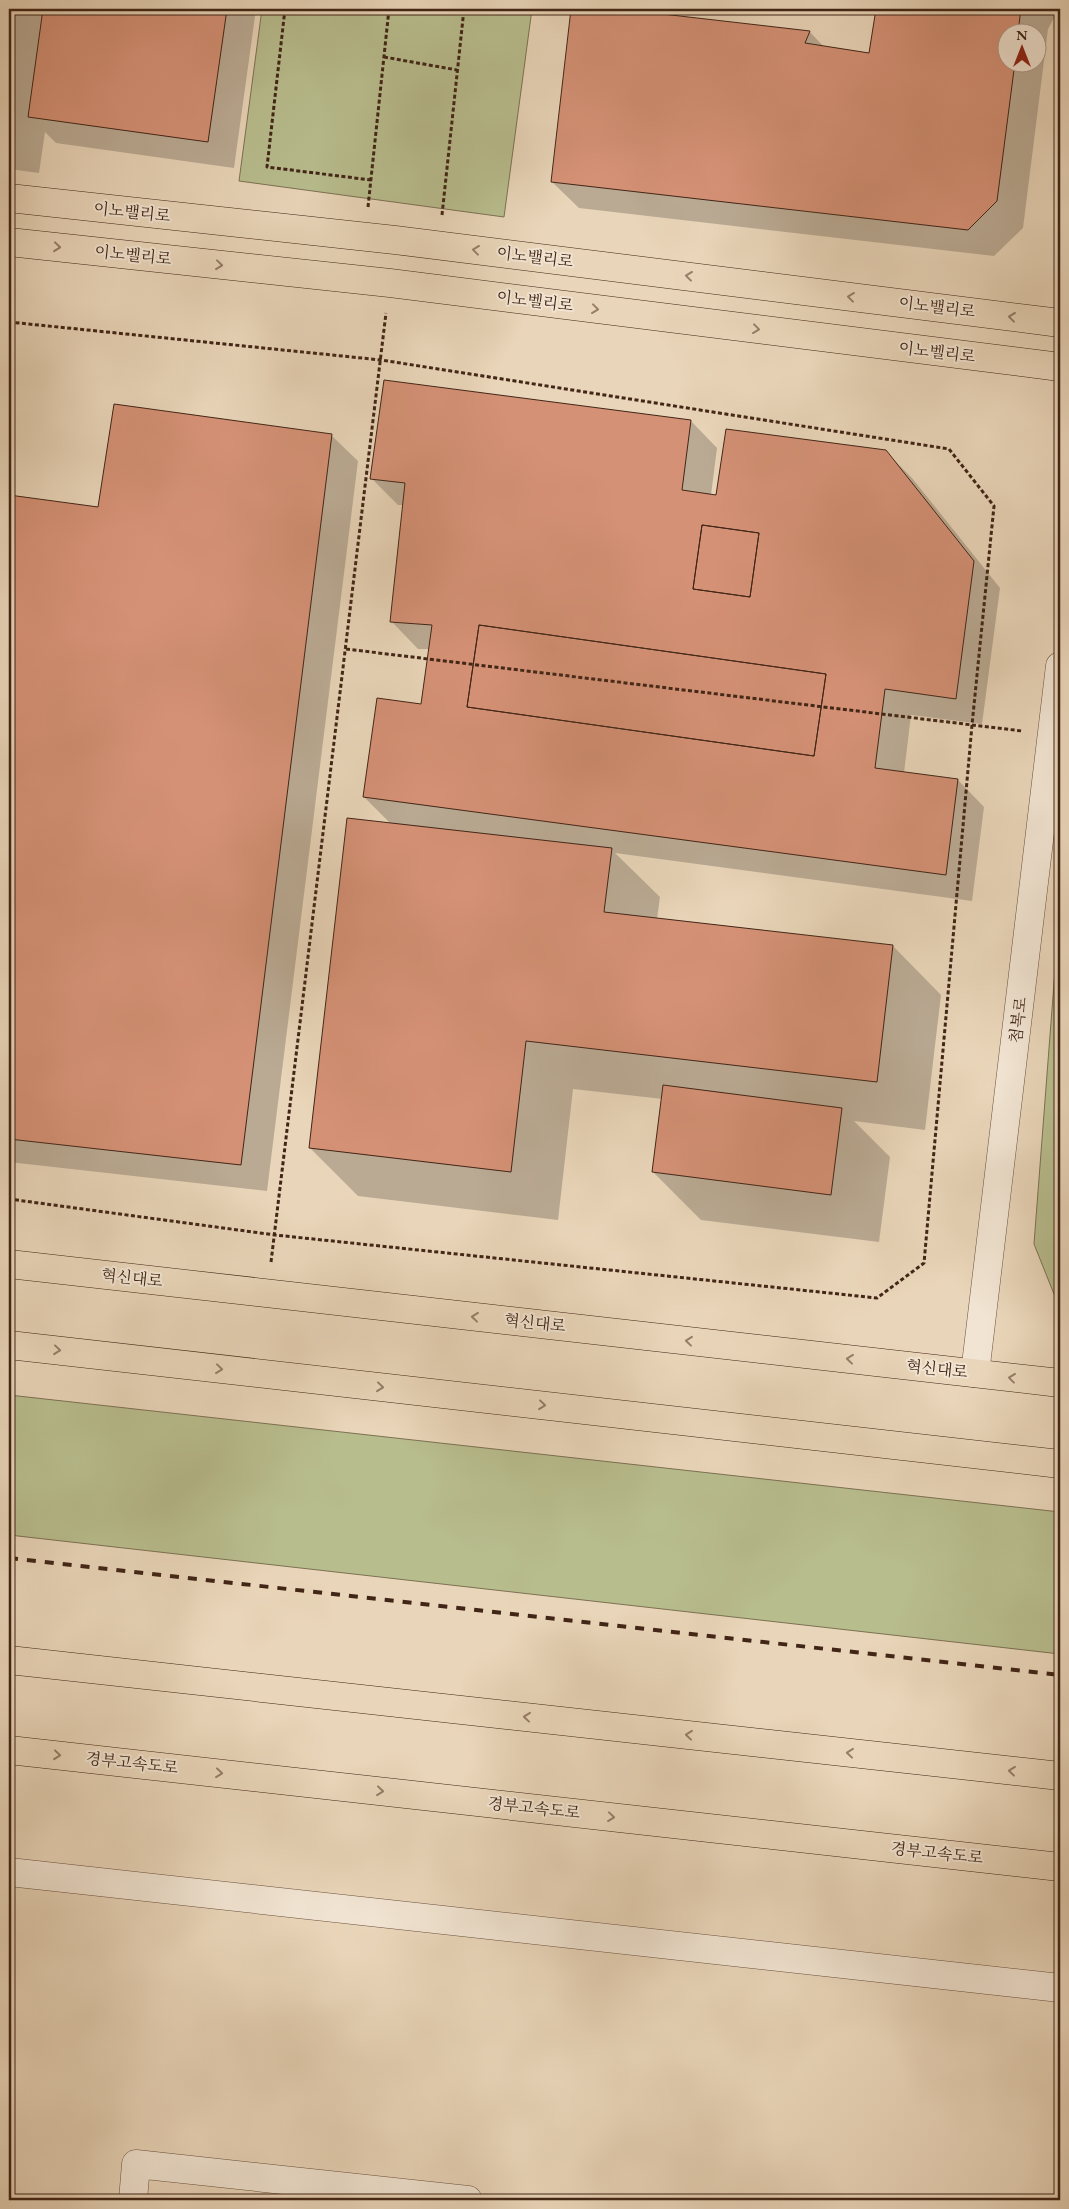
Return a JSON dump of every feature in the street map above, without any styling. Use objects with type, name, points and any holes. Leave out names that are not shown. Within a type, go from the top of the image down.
[{"type":"main road","name":"이노밸리로","points":[[9,198],[365,237],[1060,323]]},
{"type":"main road","name":"이노벨리로","points":[[9,242],[390,283],[1060,367]]},
{"type":"main road","name":"혁신대로","points":[[9,1264],[1060,1384]]},
{"type":"main road","points":[[9,1345],[1060,1464]]},
{"type":"main road","points":[[9,1660],[1060,1776]]},
{"type":"main road","name":"경부고속도로","points":[[9,1750],[1060,1867]]},
{"type":"street","name":"첨복로","points":[[975,1373],[1060,666]]},
{"type":"street","points":[[9,1872],[1060,1988]]},
{"type":"street","points":[[133,2200],[136,2164],[468,2200]]},
{"type":"path","points":[[285,9],[267,167],[370,180]]},
{"type":"path","points":[[365,237],[389,9]]},
{"type":"path","points":[[439,246],[464,9]]},
{"type":"path","points":[[384,57],[457,70]]},
{"type":"path","points":[[267,1293],[390,283]]},
{"type":"path","points":[[9,322],[381,360],[949,449],[994,506],[972,725],[924,1263],[878,1298],[275,1235],[9,1199]]},
{"type":"path","points":[[346,649],[1052,735]]},
{"type":"green space","points":[[262,9],[532,9],[504,217],[239,181]]},
{"type":"green space","points":[[1060,905],[1060,1309],[1034,1244]]},
{"type":"green space","points":[[9,1395],[1060,1512],[1060,1654],[9,1535]]},
{"type":"building","points":[[43,9],[227,9],[208,142],[28,117]]},
{"type":"building","points":[[571,9],[619,9],[810,31],[805,43],[869,53],[876,9],[1021,9],[1019,22],[996,22],[996,72],[1014,72],[997,201],[968,230],[551,182]]},
{"type":"building","points":[[384,380],[691,420],[682,490],[716,495],[726,429],[886,450],[974,561],[956,699],[885,689],[875,768],[958,779],[946,875],[363,797],[377,698],[421,704],[432,625],[390,622],[405,483],[370,479]],"holes":[[[702,525],[759,533],[750,597],[693,589]],[[479,625],[826,674],[814,756],[467,707]]]},
{"type":"building","points":[[114,404],[332,434],[241,1165],[9,1139],[9,495],[98,507]]},
{"type":"building","points":[[702,525],[759,533],[750,597],[693,589]]},
{"type":"building","points":[[479,625],[826,674],[814,756],[467,707]]},
{"type":"building","points":[[347,818],[612,848],[604,912],[893,945],[877,1082],[526,1041],[511,1172],[309,1148]]},
{"type":"building","points":[[663,1085],[842,1108],[831,1195],[652,1172]]},
{"type":"railway","points":[[9,1558],[1060,1675]]}]
